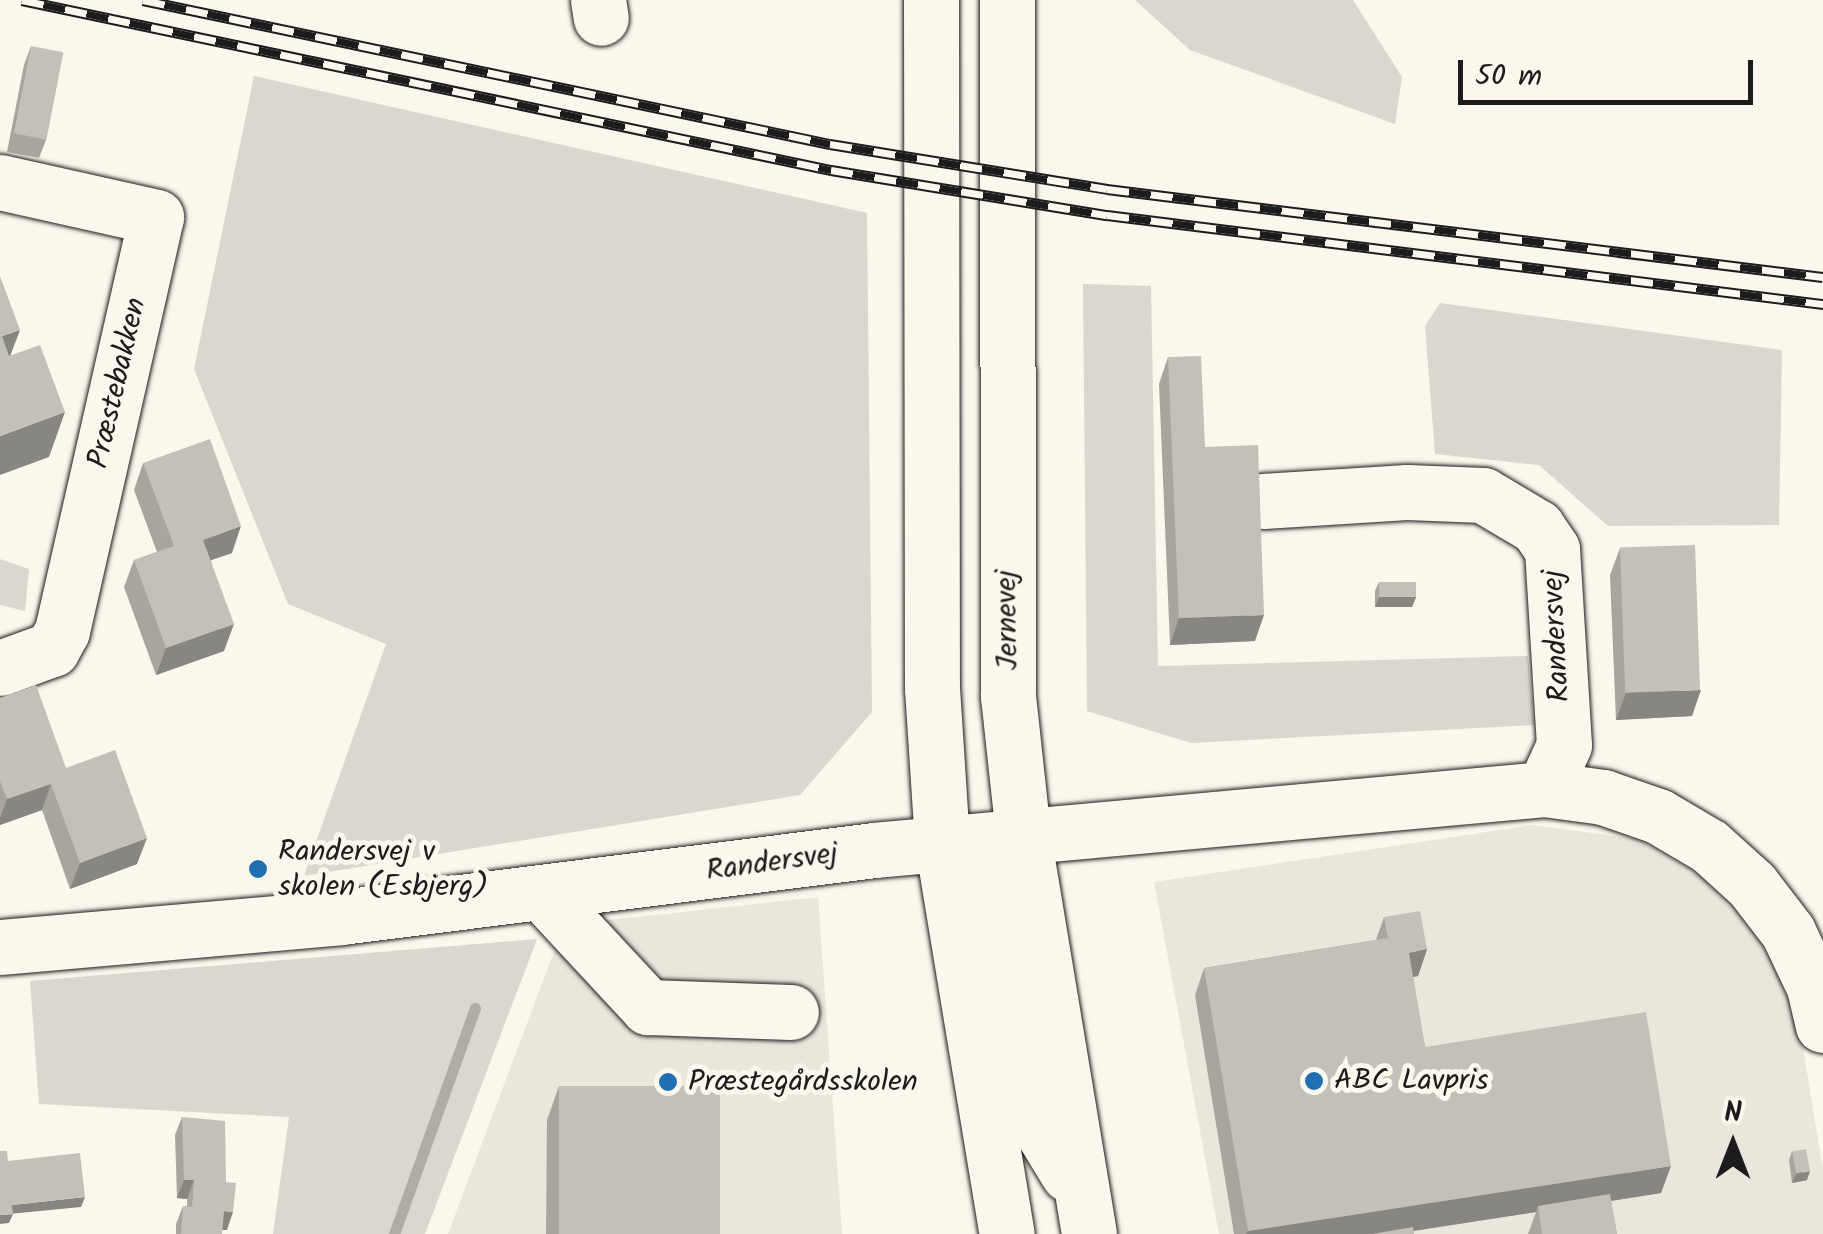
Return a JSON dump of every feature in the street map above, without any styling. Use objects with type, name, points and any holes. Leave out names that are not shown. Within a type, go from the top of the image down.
[{"type":"main road","points":[[931,0],[930,472],[942,843],[1007,1234]]},
{"type":"main road","name":"Jernevej","points":[[1008,0],[1008,696],[1023,835],[1086,1216]]},
{"type":"main road","name":"Præstebakken","points":[[0,182],[156,217],[62,631],[52,649],[0,668]]},
{"type":"main road","points":[[930,472],[961,580],[971,794],[1023,835]]},
{"type":"main road","name":"Randersvej","points":[[1263,501],[1407,492],[1483,496],[1538,527],[1552,549],[1564,745],[1544,789]]},
{"type":"main road","name":"Randersvej","points":[[0,947],[542,893],[942,843],[1544,789],[1603,797],[1658,816],[1709,846],[1752,885],[1788,932],[1814,986],[1823,1025]]},
{"type":"main road","points":[[942,843],[992,878],[1029,1110],[1086,1216]]},
{"type":"main road","points":[[542,893],[648,1007],[791,1012]]},
{"type":"shaded area","points":[[1135,0],[1353,0],[1402,77],[1395,124],[1190,50]]},
{"type":"shaded area","points":[[254,76],[867,213],[872,712],[800,795],[304,876],[386,644],[288,604],[194,369]]},
{"type":"shaded area","points":[[1083,284],[1151,286],[1158,666],[1528,656],[1534,725],[1191,743],[1087,711]]},
{"type":"shaded area","points":[[1440,303],[1782,350],[1779,525],[1608,526],[1539,465],[1435,454],[1425,326]]},
{"type":"shaded area","points":[[0,559],[29,569],[25,611],[0,605]]},
{"type":"shaded area","points":[[1532,825],[1638,839],[1701,876],[1746,923],[1794,993],[1823,1170],[1823,1234],[1219,1234],[1154,882]]},
{"type":"shaded area","name":"Præstegårdsskolen","points":[[818,897],[842,1234],[448,1234],[564,925]]},
{"type":"shaded area","points":[[537,939],[425,1234],[273,1234],[289,1117],[39,1104],[30,981]]},
{"type":"building","points":[[31,46],[63,52],[46,140],[14,133]]},
{"type":"building","points":[[0,276],[20,330],[2,336],[9,356],[40,345],[65,412],[0,436]]},
{"type":"building","points":[[1201,356],[1205,447],[1258,445],[1264,615],[1179,618],[1168,357]]},
{"type":"building","points":[[210,439],[241,526],[203,540],[234,624],[166,648],[134,560],[174,546],[143,463]]},
{"type":"building","points":[[1695,545],[1700,690],[1625,693],[1620,548]]},
{"type":"building","points":[[1379,582],[1416,582],[1416,597],[1379,597]]},
{"type":"building","points":[[36,685],[66,768],[115,750],[147,838],[80,863],[51,784],[7,799],[0,781],[0,698]]},
{"type":"building","points":[[1420,911],[1427,949],[1409,953],[1425,1047],[1646,1012],[1671,1166],[1248,1231],[1204,968],[1388,938],[1384,917]]},
{"type":"building","points":[[559,1086],[720,1086],[720,1234],[559,1234]]},
{"type":"building","points":[[182,1117],[225,1121],[226,1182],[236,1183],[233,1212],[224,1211],[222,1234],[181,1234],[183,1206],[192,1207],[194,1180],[184,1180]]},
{"type":"building","points":[[1806,1149],[1810,1171],[1796,1173],[1792,1151]]},
{"type":"building","points":[[0,1151],[7,1151],[8,1161],[80,1153],[85,1197],[12,1205],[13,1214],[0,1215]]},
{"type":"building","points":[[1610,1194],[1617,1234],[1542,1234],[1538,1206]]},
{"type":"building","points":[[1413,1227],[1414,1234],[1372,1234]]},
{"type":"waterway","points":[[394,1234],[475,1008]]},
{"type":"railway","points":[[22,0],[831,170],[1107,215],[1823,304]]},
{"type":"railway","points":[[143,0],[830,144],[1107,189],[1823,277]]},
{"type":"place","name":"Randersvej v skolen (Esbjerg)","points":[[258,869]]},
{"type":"place","name":"ABC Lavpris","points":[[1314,1081]]},
{"type":"place","name":"Præstegårdsskolen","points":[[668,1082]]}]
